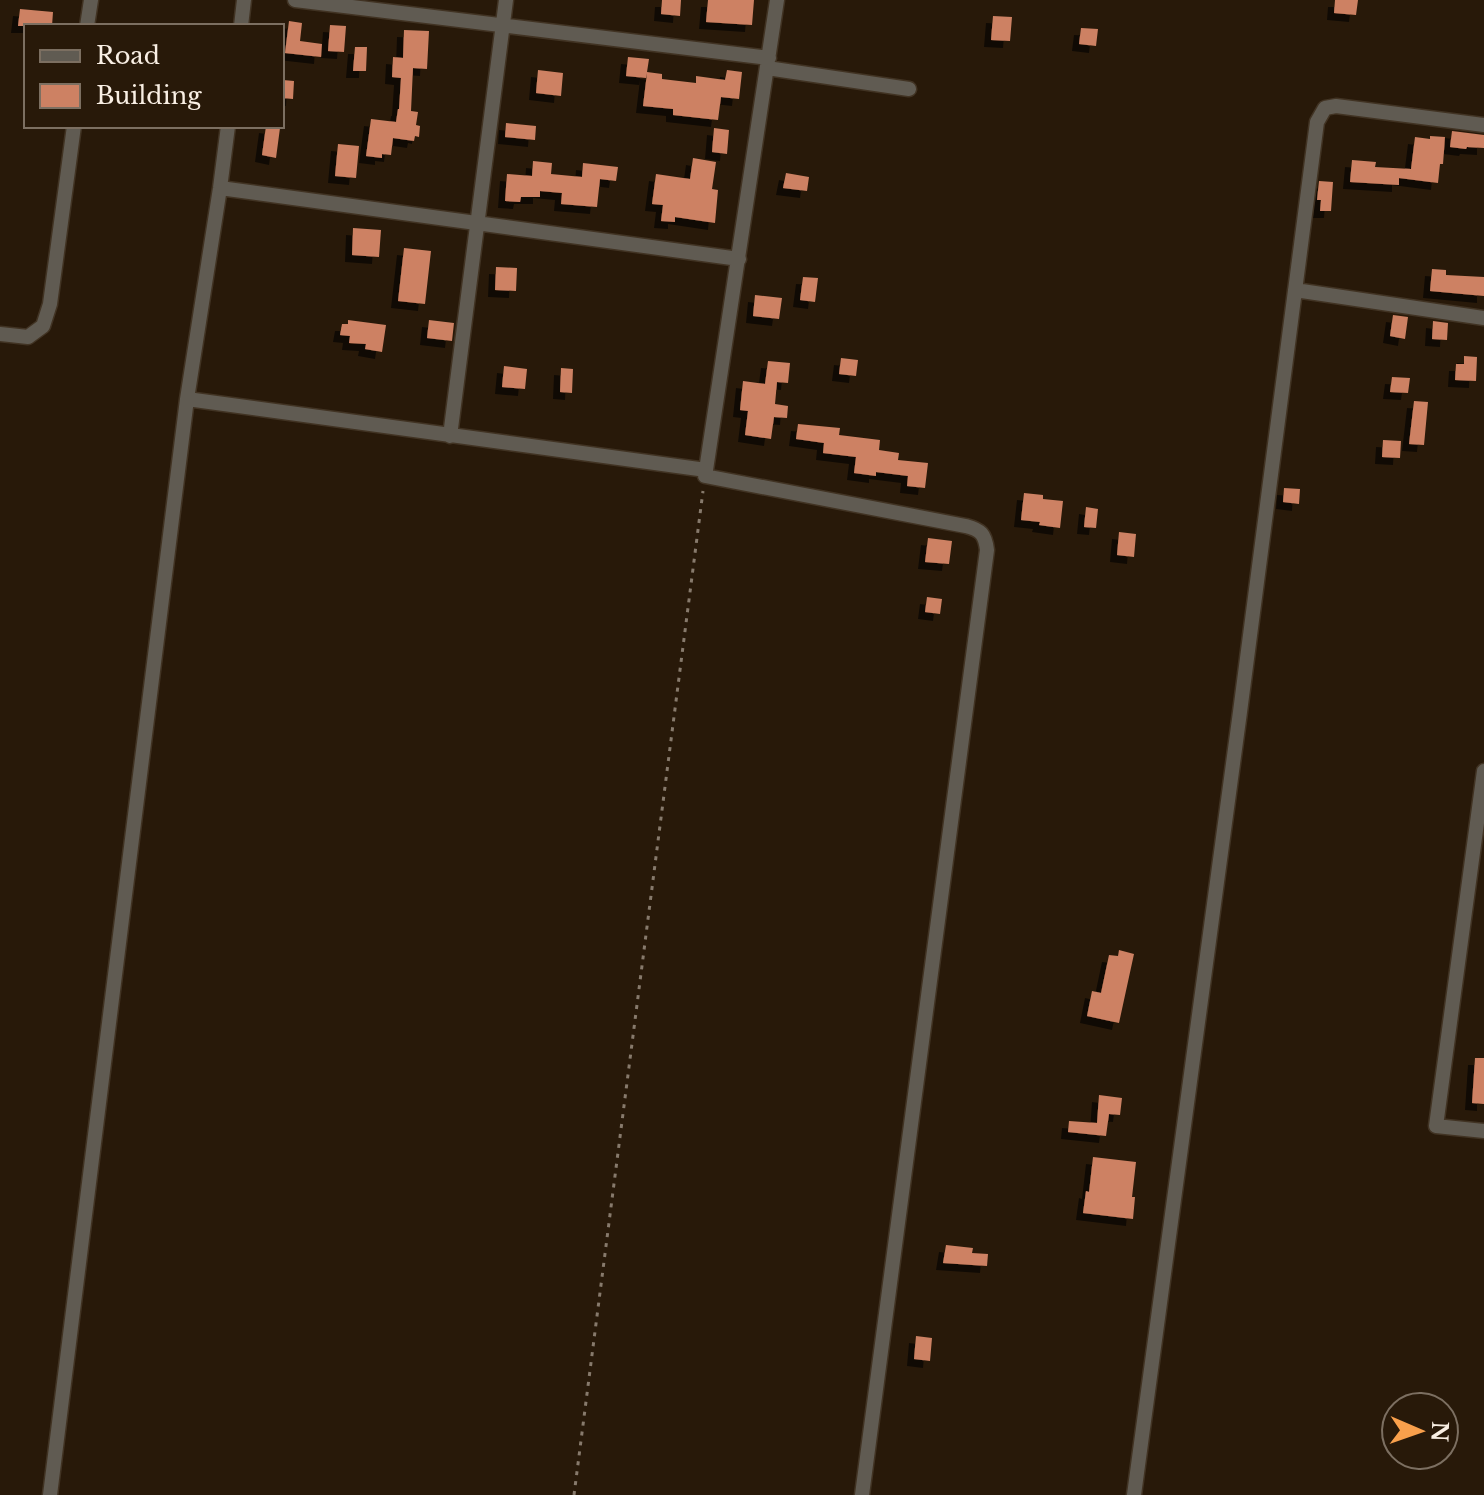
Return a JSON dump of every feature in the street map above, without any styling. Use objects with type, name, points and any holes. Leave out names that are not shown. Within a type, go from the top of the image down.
[{"type":"street","points":[[87,24],[91,0]]},
{"type":"street","points":[[241,24],[244,0]]},
{"type":"street","points":[[295,0],[503,25],[768,63],[909,89]]},
{"type":"street","points":[[450,436],[506,0]]},
{"type":"street","points":[[187,399],[706,470],[777,0]]},
{"type":"street","points":[[1134,1495],[1317,122],[1325,108],[1336,106],[1484,125]]},
{"type":"street","points":[[0,334],[28,337],[43,326],[50,304],[74,128]]},
{"type":"street","points":[[50,1495],[187,399],[228,128]]},
{"type":"street","points":[[220,188],[739,259]]},
{"type":"street","points":[[1295,290],[1484,318]]},
{"type":"street","points":[[705,476],[978,529],[983,533],[987,550],[862,1495]]},
{"type":"street","points":[[1484,771],[1436,1126],[1484,1131]]},
{"type":"path","points":[[574,1495],[705,476]]},
{"type":"building","points":[[662,0],[681,0],[680,16],[661,14]]},
{"type":"building","points":[[708,0],[754,0],[752,25],[706,22]]},
{"type":"building","points":[[1335,0],[1358,0],[1356,15],[1334,13]]},
{"type":"building","points":[[20,9],[53,12],[52,24],[18,26]]},
{"type":"building","points":[[993,16],[1012,17],[1010,41],[991,40]]},
{"type":"building","points":[[289,21],[302,23],[300,41],[322,44],[321,57],[285,53]]},
{"type":"building","points":[[330,25],[346,26],[344,52],[328,51]]},
{"type":"building","points":[[1081,28],[1098,29],[1096,46],[1079,44]]},
{"type":"building","points":[[404,30],[429,31],[427,69],[413,68],[411,111],[418,112],[416,125],[420,126],[419,137],[415,136],[414,141],[393,138],[391,155],[382,154],[382,158],[366,156],[371,119],[396,122],[401,78],[392,77],[393,57],[403,58]]},
{"type":"building","points":[[355,47],[367,47],[366,71],[353,71]]},
{"type":"building","points":[[628,57],[649,59],[647,72],[662,74],[662,79],[696,83],[696,76],[725,80],[727,70],[742,72],[739,99],[721,97],[718,120],[673,115],[673,109],[643,106],[647,73],[646,78],[626,76]]},
{"type":"building","points":[[538,70],[563,73],[561,96],[536,93]]},
{"type":"building","points":[[284,80],[294,81],[293,99],[284,98]]},
{"type":"building","points":[[506,123],[536,126],[535,140],[505,137]]},
{"type":"building","points":[[266,128],[280,128],[276,158],[262,155]]},
{"type":"building","points":[[714,128],[729,130],[727,154],[712,152]]},
{"type":"building","points":[[1452,131],[1484,135],[1484,148],[1450,147]]},
{"type":"building","points":[[1430,136],[1445,137],[1438,183],[1399,178],[1399,185],[1350,182],[1352,160],[1376,162],[1375,167],[1411,169],[1415,137],[1430,139]]},
{"type":"building","points":[[338,144],[359,146],[356,178],[335,176]]},
{"type":"building","points":[[693,158],[716,162],[712,189],[718,190],[715,223],[675,217],[675,222],[661,221],[663,205],[652,204],[656,174],[690,179]]},
{"type":"building","points":[[533,161],[552,163],[551,174],[582,177],[583,163],[618,167],[616,181],[600,179],[597,207],[561,204],[562,193],[540,191],[540,197],[521,197],[520,202],[505,201],[507,174],[532,176]]},
{"type":"building","points":[[786,173],[809,177],[807,191],[783,188]]},
{"type":"building","points":[[1319,181],[1333,182],[1331,211],[1320,211],[1321,200],[1317,200]]},
{"type":"building","points":[[353,228],[381,230],[379,257],[352,255]]},
{"type":"building","points":[[404,248],[431,251],[425,304],[398,301]]},
{"type":"building","points":[[496,267],[517,268],[516,291],[495,290]]},
{"type":"building","points":[[1432,269],[1446,270],[1446,275],[1484,277],[1484,296],[1430,291]]},
{"type":"building","points":[[803,277],[818,278],[815,302],[800,300]]},
{"type":"building","points":[[755,295],[782,298],[779,319],[753,316]]},
{"type":"building","points":[[1393,315],[1408,317],[1405,339],[1390,336]]},
{"type":"building","points":[[348,320],[386,325],[382,352],[365,349],[366,344],[349,343],[350,336],[340,335],[342,324],[348,324]]},
{"type":"building","points":[[429,320],[454,323],[452,341],[427,338]]},
{"type":"building","points":[[1433,321],[1448,323],[1447,340],[1432,339]]},
{"type":"building","points":[[1464,356],[1477,357],[1476,381],[1455,380],[1456,364],[1464,364]]},
{"type":"building","points":[[841,358],[858,360],[856,376],[839,374]]},
{"type":"building","points":[[768,361],[790,363],[788,383],[777,382],[775,404],[788,406],[787,418],[774,417],[771,439],[745,435],[748,411],[740,410],[743,381],[765,384]]},
{"type":"building","points":[[504,366],[527,369],[525,389],[502,387]]},
{"type":"building","points":[[561,368],[573,369],[572,393],[560,392]]},
{"type":"building","points":[[1392,377],[1410,378],[1408,393],[1390,392]]},
{"type":"building","points":[[1414,401],[1428,402],[1424,445],[1409,444]]},
{"type":"building","points":[[798,424],[840,428],[839,435],[880,440],[879,450],[899,453],[898,460],[928,463],[925,488],[907,486],[908,476],[854,473],[856,457],[823,453],[824,443],[796,439]]},
{"type":"building","points":[[1383,440],[1401,441],[1400,458],[1382,457]]},
{"type":"building","points":[[1284,488],[1300,489],[1299,504],[1283,502]]},
{"type":"building","points":[[1024,493],[1063,501],[1060,528],[1021,520]]},
{"type":"building","points":[[1086,507],[1098,509],[1096,528],[1084,527]]},
{"type":"building","points":[[1119,532],[1136,534],[1134,557],[1117,555]]},
{"type":"building","points":[[928,538],[952,541],[949,564],[925,562]]},
{"type":"building","points":[[927,597],[942,599],[940,614],[925,612]]},
{"type":"building","points":[[1119,950],[1134,954],[1119,1023],[1087,1016],[1092,991],[1101,993],[1109,955],[1118,956]]},
{"type":"building","points":[[1475,1058],[1484,1058],[1484,1104],[1472,1103]]},
{"type":"building","points":[[1099,1095],[1122,1098],[1120,1115],[1109,1114],[1106,1136],[1068,1132],[1069,1121],[1097,1123]]},
{"type":"building","points":[[1093,1157],[1136,1162],[1133,1219],[1083,1213]]},
{"type":"building","points":[[946,1245],[973,1248],[972,1253],[988,1254],[987,1266],[943,1263]]},
{"type":"building","points":[[916,1336],[932,1338],[930,1361],[914,1359]]}]
